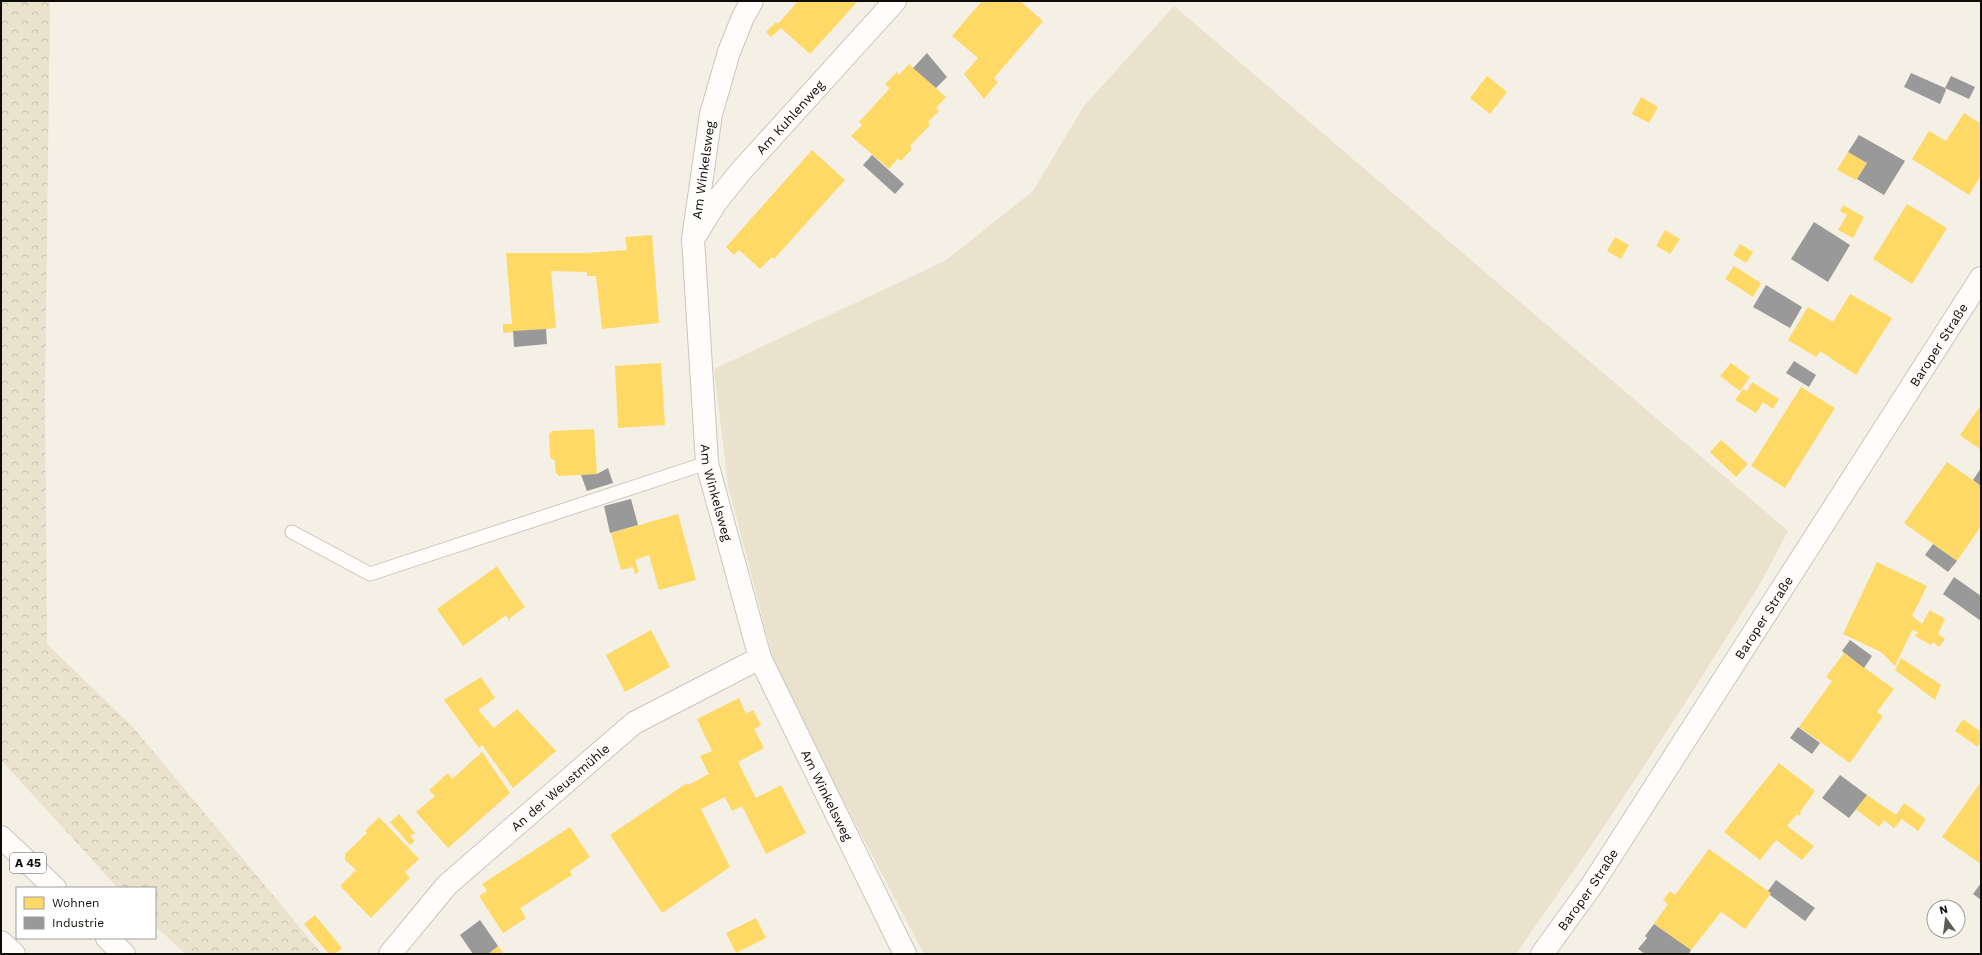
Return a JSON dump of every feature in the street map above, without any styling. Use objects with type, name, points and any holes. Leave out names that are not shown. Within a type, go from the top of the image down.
[{"type":"main road","name":"Am Winkelsweg","points":[[752,1],[743,17],[729,52],[711,114],[693,239],[706,463],[760,658],[905,954]]},
{"type":"main road","name":"Am Kuhlenweg","points":[[693,239],[716,202],[741,171],[895,1]]},
{"type":"main road","name":"Baroper Straße","points":[[1542,954],[1596,878],[1981,278]]},
{"type":"main road","name":"An der Weustmühle","points":[[390,954],[446,885],[634,723],[760,658]]},
{"type":"main road","name":"A 45","points":[[1,837],[54,887]]},
{"type":"main road","points":[[109,939],[124,954]]},
{"type":"main road","points":[[1,942],[14,954]]},
{"type":"lane","points":[[292,532],[370,574],[706,463]]},
{"type":"green space","points":[[1,1],[50,1],[45,395],[47,644],[132,726],[322,954],[186,954],[156,927],[156,887],[117,887],[1,760]]},
{"type":"green space","points":[[1174,6],[1788,531],[1760,584],[1684,705],[1601,831],[1516,954],[924,954],[795,709],[773,659],[728,485],[714,369],[945,261],[1033,191],[1084,106]]},
{"type":"building: Wohnen","points":[[798,1],[858,1],[810,54],[781,28],[771,37],[766,32],[776,22],[778,24]]},
{"type":"building: Wohnen","points":[[982,1],[1020,1],[1043,21],[994,78],[998,82],[984,99],[964,74],[978,58],[952,36]]},
{"type":"building: Wohnen","points":[[909,64],[946,97],[936,108],[939,111],[928,122],[930,125],[910,146],[912,149],[901,161],[898,158],[889,169],[851,136],[862,125],[859,122],[890,88],[885,84],[897,72],[899,75]]},
{"type":"building: Wohnen","points":[[1487,76],[1507,92],[1490,114],[1470,98]]},
{"type":"building: Wohnen","points":[[1641,97],[1658,107],[1649,123],[1632,114]]},
{"type":"building: Wohnen","points":[[1964,113],[1981,124],[1981,175],[1969,195],[1912,159],[1929,131],[1946,141]]},
{"type":"building: Wohnen","points":[[812,150],[845,180],[774,259],[772,257],[760,269],[739,250],[734,255],[726,247]]},
{"type":"building: Wohnen","points":[[1848,152],[1867,163],[1856,180],[1837,170]]},
{"type":"building: Wohnen","points":[[1907,204],[1947,228],[1912,284],[1873,259]]},
{"type":"building: Wohnen","points":[[1843,205],[1864,217],[1853,238],[1838,230],[1847,215],[1840,211]]},
{"type":"building: Wohnen","points":[[1665,230],[1680,239],[1670,254],[1656,246]]},
{"type":"building: Wohnen","points":[[652,235],[659,323],[602,329],[596,276],[587,276],[587,272],[551,271],[556,328],[503,333],[503,324],[512,324],[506,253],[586,253],[627,250],[625,237]]},
{"type":"building: Wohnen","points":[[1615,237],[1629,245],[1621,259],[1607,251]]},
{"type":"building: Wohnen","points":[[1740,244],[1753,252],[1746,263],[1733,255]]},
{"type":"building: Wohnen","points":[[1734,266],[1761,283],[1753,297],[1725,279]]},
{"type":"building: Wohnen","points":[[1850,294],[1892,318],[1856,375],[1820,351],[1816,357],[1788,340],[1808,307],[1833,322]]},
{"type":"building: Wohnen","points":[[661,363],[665,425],[618,428],[615,366]]},
{"type":"building: Wohnen","points":[[1731,363],[1750,377],[1740,391],[1720,376]]},
{"type":"building: Wohnen","points":[[1752,382],[1779,399],[1773,409],[1763,402],[1756,413],[1735,400],[1743,389],[1747,391]]},
{"type":"building: Wohnen","points":[[1801,387],[1835,408],[1785,488],[1751,466]]},
{"type":"building: Wohnen","points":[[1981,405],[1981,450],[1960,435]]},
{"type":"building: Wohnen","points":[[594,429],[597,474],[559,476],[556,473],[555,461],[550,457],[549,434],[552,431]]},
{"type":"building: Wohnen","points":[[1721,440],[1748,464],[1736,477],[1710,452]]},
{"type":"building: Wohnen","points":[[1947,462],[1981,486],[1981,526],[1957,561],[1904,523]]},
{"type":"building: Wohnen","points":[[678,514],[696,580],[659,590],[649,555],[635,560],[639,572],[635,574],[633,567],[621,570],[611,533]]},
{"type":"building: Wohnen","points":[[1877,562],[1927,586],[1912,616],[1922,624],[1930,610],[1945,619],[1938,634],[1945,639],[1939,647],[1933,642],[1931,645],[1915,636],[1918,632],[1912,630],[1895,666],[1881,652],[1843,634]]},
{"type":"building: Wohnen","points":[[495,564],[525,607],[510,618],[510,622],[506,615],[463,646],[437,609],[496,567]]},
{"type":"building: Wohnen","points":[[651,630],[670,667],[625,692],[606,655]]},
{"type":"building: Wohnen","points":[[1844,653],[1894,689],[1877,712],[1883,716],[1850,763],[1799,727],[1832,681],[1826,677]]},
{"type":"building: Wohnen","points":[[1901,658],[1941,685],[1935,700],[1895,670]]},
{"type":"building: Wohnen","points":[[481,677],[495,698],[478,710],[494,728],[517,709],[556,751],[513,788],[482,745],[479,748],[444,700]]},
{"type":"building: Wohnen","points":[[739,698],[746,714],[753,710],[761,725],[754,729],[764,748],[738,762],[756,798],[781,785],[806,833],[766,854],[742,806],[732,811],[725,797],[701,809],[730,867],[662,913],[610,835],[687,783],[688,785],[709,774],[700,756],[712,751],[697,719]]},
{"type":"building: Wohnen","points":[[1963,719],[1981,732],[1981,742],[1978,747],[1955,731]]},
{"type":"building: Wohnen","points":[[482,752],[510,793],[448,848],[416,812],[435,796],[429,790],[448,773],[452,779]]},
{"type":"building: Wohnen","points":[[1779,763],[1815,791],[1800,812],[1801,813],[1799,816],[1797,814],[1787,826],[1814,846],[1802,860],[1776,840],[1760,860],[1724,832]]},
{"type":"building: Wohnen","points":[[1981,782],[1981,864],[1942,837]]},
{"type":"building: Wohnen","points":[[1867,795],[1896,815],[1904,803],[1926,819],[1918,831],[1902,819],[1894,828],[1884,820],[1879,827],[1857,810],[1854,812]]},
{"type":"building: Wohnen","points":[[399,814],[415,833],[410,836],[415,841],[410,845],[390,822]]},
{"type":"building: Wohnen","points":[[379,817],[419,859],[405,872],[410,878],[371,918],[340,886],[356,870],[345,860],[345,854],[367,833],[365,831]]},
{"type":"building: Wohnen","points":[[570,827],[590,857],[570,871],[572,875],[520,908],[526,918],[503,933],[479,896],[487,891],[482,884]]},
{"type":"building: Wohnen","points":[[1709,849],[1771,893],[1745,929],[1721,912],[1691,950],[1654,924],[1668,904],[1663,900],[1670,891],[1675,895]]},
{"type":"building: Wohnen","points":[[315,915],[342,948],[335,954],[329,954],[304,924]]},
{"type":"building: Wohnen","points":[[756,918],[766,938],[736,953],[726,933]]},
{"type":"building: Wohnen","points":[[498,946],[504,954],[488,954]]},
{"type":"building: Industrie","points":[[927,53],[947,77],[936,88],[913,68]]},
{"type":"building: Industrie","points":[[1911,73],[1945,88],[1946,90],[1940,104],[1904,87]]},
{"type":"building: Industrie","points":[[1951,76],[1975,87],[1969,99],[1945,88]]},
{"type":"building: Industrie","points":[[1859,135],[1905,161],[1884,195],[1857,179],[1867,163],[1848,152]]},
{"type":"building: Industrie","points":[[872,155],[904,184],[895,194],[863,165]]},
{"type":"building: Industrie","points":[[1814,222],[1850,245],[1828,282],[1791,259]]},
{"type":"building: Industrie","points":[[1766,285],[1802,307],[1790,328],[1753,307]]},
{"type":"building: Industrie","points":[[546,329],[547,344],[514,347],[513,331]]},
{"type":"building: Industrie","points":[[1794,361],[1816,375],[1809,387],[1786,373]]},
{"type":"building: Industrie","points":[[608,468],[613,483],[587,491],[581,475],[597,474]]},
{"type":"building: Industrie","points":[[1981,468],[1981,486],[1973,480]]},
{"type":"building: Industrie","points":[[631,499],[638,525],[610,533],[604,506]]},
{"type":"building: Industrie","points":[[1933,544],[1957,561],[1948,572],[1925,555]]},
{"type":"building: Industrie","points":[[1954,577],[1981,596],[1981,621],[1943,594]]},
{"type":"building: Industrie","points":[[1850,640],[1872,656],[1864,668],[1842,651]]},
{"type":"building: Industrie","points":[[1798,727],[1820,743],[1812,754],[1790,738]]},
{"type":"building: Industrie","points":[[1840,775],[1867,795],[1849,818],[1822,798]]},
{"type":"building: Industrie","points":[[1776,880],[1815,908],[1805,921],[1770,895],[1771,893],[1768,891]]},
{"type":"building: Industrie","points":[[1981,883],[1981,900],[1973,894]]},
{"type":"building: Industrie","points":[[480,920],[498,946],[488,954],[473,954],[460,935]]},
{"type":"building: Industrie","points":[[1654,924],[1691,950],[1689,954],[1645,954],[1638,949],[1647,938],[1645,936]]}]
